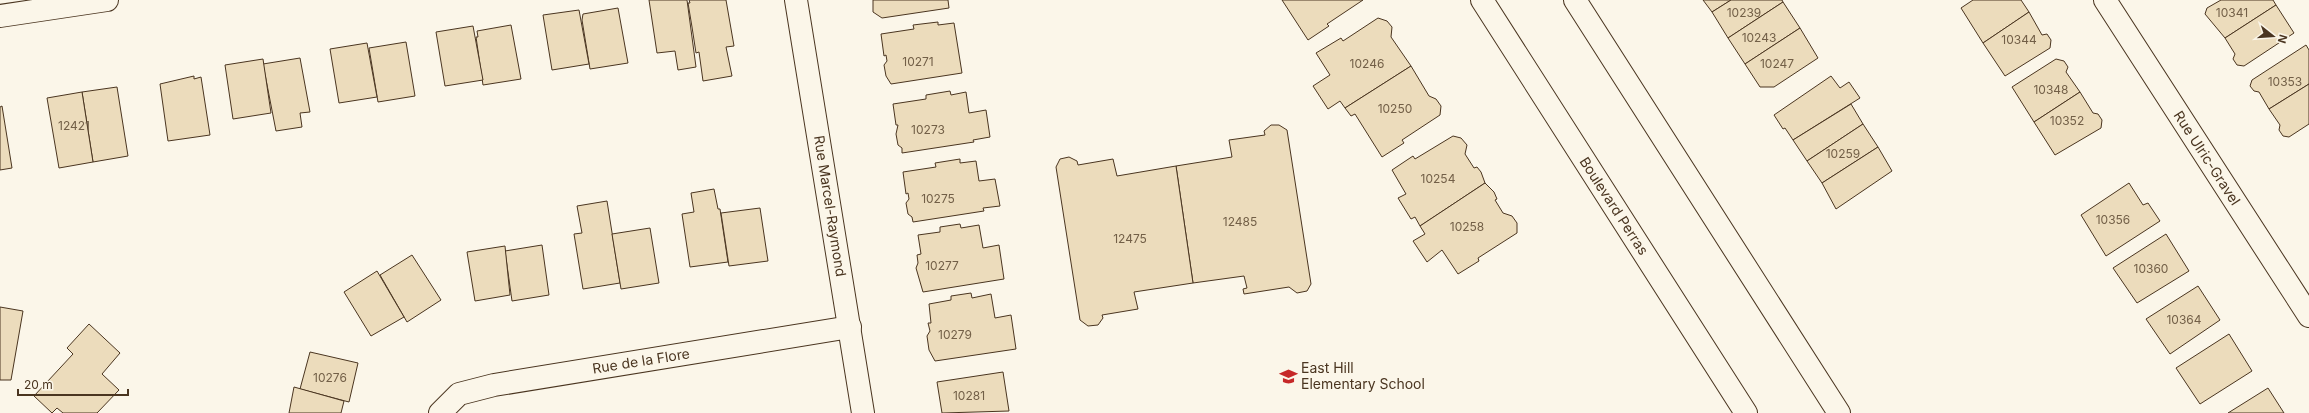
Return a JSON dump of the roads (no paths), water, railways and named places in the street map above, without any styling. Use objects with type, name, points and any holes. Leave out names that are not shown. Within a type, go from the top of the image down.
[{"type":"street","points":[[0,16],[107,0]]},
{"type":"street","name":"Rue Marcel-Raymond","points":[[796,0],[863,413]]},
{"type":"street","name":"Boulevard Perras","points":[[1482,0],[1746,413]]},
{"type":"street","points":[[1575,0],[1839,413]]},
{"type":"street","name":"Rue Ulric-Gravel","points":[[2105,0],[2309,316]]},
{"type":"street","name":"Rue de la Flore","points":[[440,413],[459,394],[494,385],[850,328]]},
{"type":"place","name":"East Hill Elementary School","points":[[1288,376]]}]
